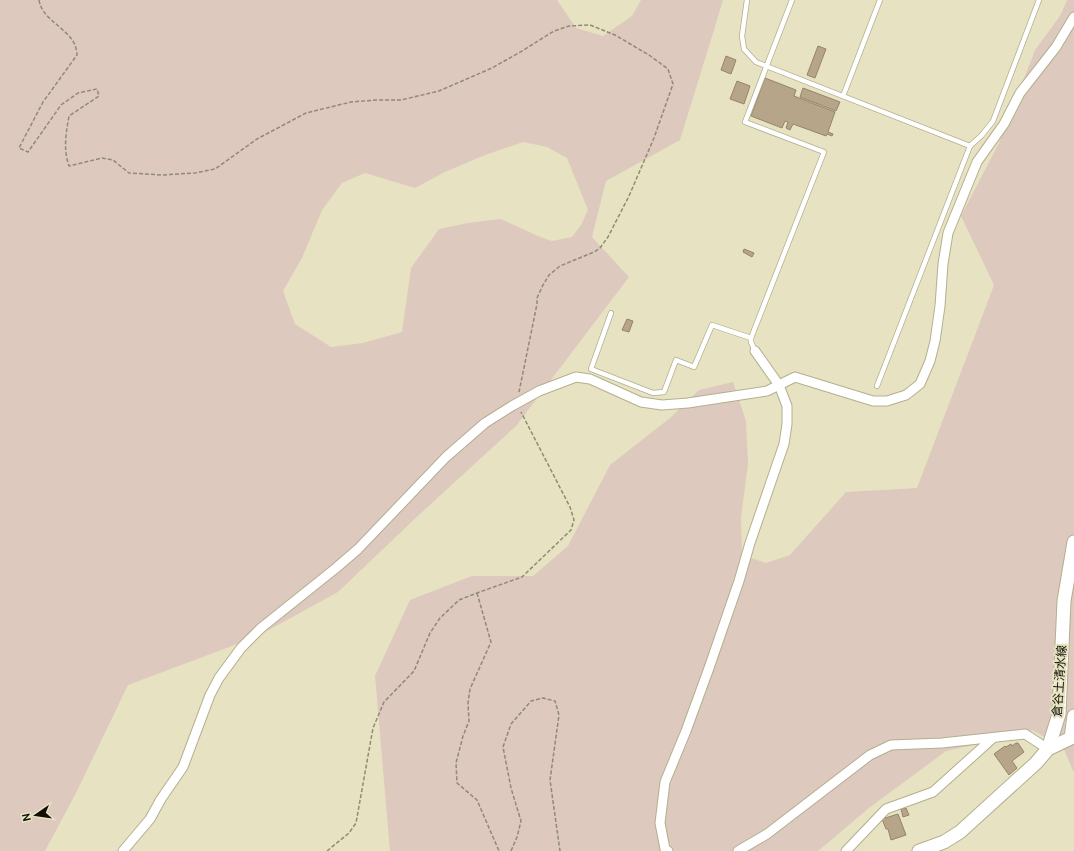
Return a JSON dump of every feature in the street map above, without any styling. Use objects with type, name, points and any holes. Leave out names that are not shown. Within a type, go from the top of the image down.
[{"type":"main road","name":"倉谷土清水線","points":[[919,851],[944,842],[960,832],[1036,763],[1048,749],[1059,714],[1064,601],[1074,542]]},
{"type":"main road","points":[[1048,749],[1070,738],[1074,716]]},
{"type":"street","points":[[123,851],[150,819],[161,799],[183,767],[210,695],[219,678],[241,648],[261,628],[336,568],[358,548],[446,457],[485,423],[516,404],[540,391],[576,377],[590,379],[641,402],[662,405],[688,403],[767,391],[795,377],[873,401],[887,401],[906,395],[920,384],[930,361],[935,341],[940,306],[943,264],[948,233],[977,162],[1004,124],[1020,93],[1056,47],[1074,17]]},
{"type":"street","points":[[668,851],[665,849],[660,823],[665,782],[686,731],[709,668],[784,444],[787,424],[787,406],[780,385],[755,351]]},
{"type":"street","points":[[738,851],[767,834],[870,755],[891,745],[942,743],[1025,734],[1048,749]]},
{"type":"street","points":[[846,851],[886,809],[933,792],[993,738]]},
{"type":"lane","points":[[747,0],[742,36],[744,49],[756,62],[970,146]]},
{"type":"lane","points":[[755,351],[751,338],[824,152],[745,122],[792,0]]},
{"type":"lane","points":[[843,96],[880,0]]},
{"type":"lane","points":[[877,386],[970,146],[993,121],[1038,0]]},
{"type":"lane","points":[[611,313],[591,369],[653,393],[664,392],[676,360],[694,367],[712,325],[751,338]]},
{"type":"path","points":[[39,0],[42,10],[75,44],[77,55],[43,102],[19,148],[28,152],[61,105],[78,93],[97,89],[99,96],[70,116],[65,141],[66,159],[69,166],[102,158],[113,160],[129,173],[162,175],[195,173],[215,169],[257,139],[306,113],[351,102],[401,100],[439,91],[492,68],[554,31],[569,26],[590,25],[615,35],[649,54],[668,69],[673,84],[629,196],[608,237],[600,248],[594,252],[560,266],[548,275],[537,298],[516,404],[570,507],[574,520],[571,530],[522,577],[477,592],[459,600],[440,618],[430,633],[414,671],[384,702],[373,728],[356,823],[349,833],[327,851]]},
{"type":"path","points":[[477,592],[491,642],[470,689],[468,703],[469,721],[463,736],[456,763],[457,783],[477,800],[499,851]]},
{"type":"path","points":[[511,851],[517,837],[521,821],[511,788],[503,747],[511,724],[531,701],[543,698],[555,701],[559,716],[550,780],[560,851]]},
{"type":"shaded area","points":[[0,0],[557,0],[576,28],[603,36],[632,16],[641,0],[723,0],[680,140],[606,181],[592,237],[629,277],[516,426],[338,592],[256,637],[128,685],[76,793],[45,851],[0,851]],"holes":[[[523,142],[547,147],[567,158],[588,210],[581,225],[572,237],[552,241],[501,219],[468,223],[439,229],[411,268],[402,332],[363,343],[331,347],[295,324],[283,291],[302,258],[322,210],[342,183],[365,173],[415,188],[445,172],[485,155]]]},
{"type":"shaded area","points":[[1067,0],[1074,0],[1074,773],[1063,747],[1032,730],[1025,734],[946,751],[869,808],[818,851],[390,851],[375,676],[410,600],[472,576],[533,576],[568,546],[610,465],[670,418],[699,390],[733,382],[746,421],[748,464],[741,517],[742,555],[766,563],[790,555],[846,492],[917,488],[994,285],[961,216],[999,143],[1035,50],[1060,16]]},
{"type":"building","points":[[818,46],[826,49],[815,78],[807,75]]},
{"type":"building","points":[[726,56],[736,60],[731,74],[721,70]]},
{"type":"building","points":[[765,78],[796,90],[794,96],[835,112],[828,132],[833,134],[832,136],[827,134],[826,136],[793,124],[790,130],[786,128],[788,122],[785,121],[782,128],[751,116]]},
{"type":"building","points":[[737,81],[750,86],[744,104],[730,99]]},
{"type":"building","points":[[803,88],[840,102],[836,111],[800,97]]},
{"type":"building","points":[[744,249],[754,253],[752,257],[743,252]]},
{"type":"building","points":[[627,319],[633,321],[629,332],[622,330]]},
{"type":"building","points":[[1018,743],[1024,752],[1012,761],[1017,768],[1009,775],[994,754],[1005,746],[1006,747],[1011,744],[1012,746]]},
{"type":"building","points":[[906,808],[909,815],[903,817],[901,809]]},
{"type":"building","points":[[898,814],[906,835],[891,840],[888,829],[886,829],[882,819]]}]
